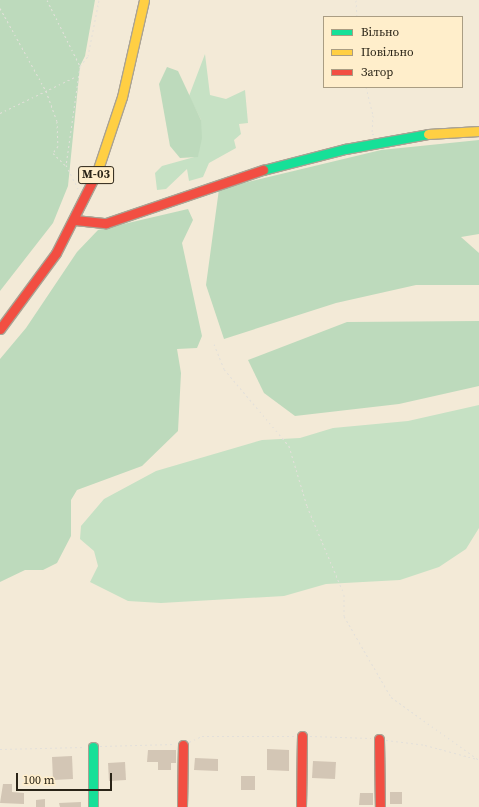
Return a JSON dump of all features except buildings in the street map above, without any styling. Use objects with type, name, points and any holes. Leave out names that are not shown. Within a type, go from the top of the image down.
[{"type":"main road","name":"М-03","points":[[0,329],[40,277],[75,220],[94,180],[122,97],[144,0]]},
{"type":"main road","points":[[75,220],[93,224],[106,223],[272,167],[377,142],[479,131]]},
{"type":"main road","points":[[301,807],[302,736]]},
{"type":"main road","points":[[379,739],[380,807]]},
{"type":"main road","points":[[182,807],[183,745]]},
{"type":"main road","points":[[93,747],[93,807]]},
{"type":"path","points":[[47,0],[80,66]]},
{"type":"path","points":[[66,165],[77,76],[80,66],[88,56],[99,0]]},
{"type":"path","points":[[356,0],[357,16]]},
{"type":"path","points":[[0,8],[46,91],[57,121],[58,146],[53,153],[66,165],[78,190]]},
{"type":"path","points":[[0,113],[77,76]]},
{"type":"path","points":[[366,88],[377,142]]},
{"type":"path","points":[[214,344],[224,369],[289,446],[307,506],[344,594],[344,616],[391,697],[479,760]]},
{"type":"path","points":[[0,750],[183,745],[202,736],[302,736],[379,739],[425,745],[479,760]]},
{"type":"green space","points":[[0,0],[95,0],[85,56],[80,66],[68,186],[53,223],[0,291]]},
{"type":"green space","points":[[205,54],[210,95],[226,99],[245,90],[248,123],[239,124],[241,134],[234,140],[236,148],[209,163],[203,177],[189,181],[187,169],[166,189],[157,190],[155,173],[162,166],[198,156],[201,120],[189,96]]},
{"type":"green space","points":[[167,67],[178,71],[201,120],[202,138],[198,157],[180,158],[170,146],[159,84]]},
{"type":"green space","points":[[479,140],[479,234],[461,237],[479,253],[479,285],[416,285],[336,303],[224,339],[206,285],[219,189],[381,150]]},
{"type":"green space","points":[[188,209],[193,220],[182,243],[202,336],[197,348],[177,349],[181,373],[178,431],[142,466],[77,490],[71,500],[71,536],[57,563],[43,570],[25,570],[0,582],[0,359],[26,328],[77,252],[98,230]]},
{"type":"green space","points":[[479,321],[479,386],[399,404],[295,416],[264,393],[248,360],[347,322]]},
{"type":"green space","points":[[479,405],[479,528],[466,549],[439,567],[400,580],[326,584],[284,596],[161,603],[128,601],[90,582],[98,566],[94,551],[80,539],[81,526],[104,499],[156,471],[262,440],[300,438],[333,428],[408,421]]},
{"type":"traffic: fast","points":[[263,170],[345,149],[428,134]]},
{"type":"traffic: fast","points":[[93,747],[93,807]]},
{"type":"traffic: slow","points":[[97,172],[122,97],[144,0]]},
{"type":"traffic: slow","points":[[428,134],[479,131]]},
{"type":"traffic: jam","points":[[75,220],[106,223],[263,170]]},
{"type":"traffic: jam","points":[[0,329],[56,253],[97,172]]},
{"type":"traffic: jam","points":[[301,807],[302,736]]},
{"type":"traffic: jam","points":[[379,739],[380,807]]},
{"type":"traffic: jam","points":[[182,807],[183,745]]}]
